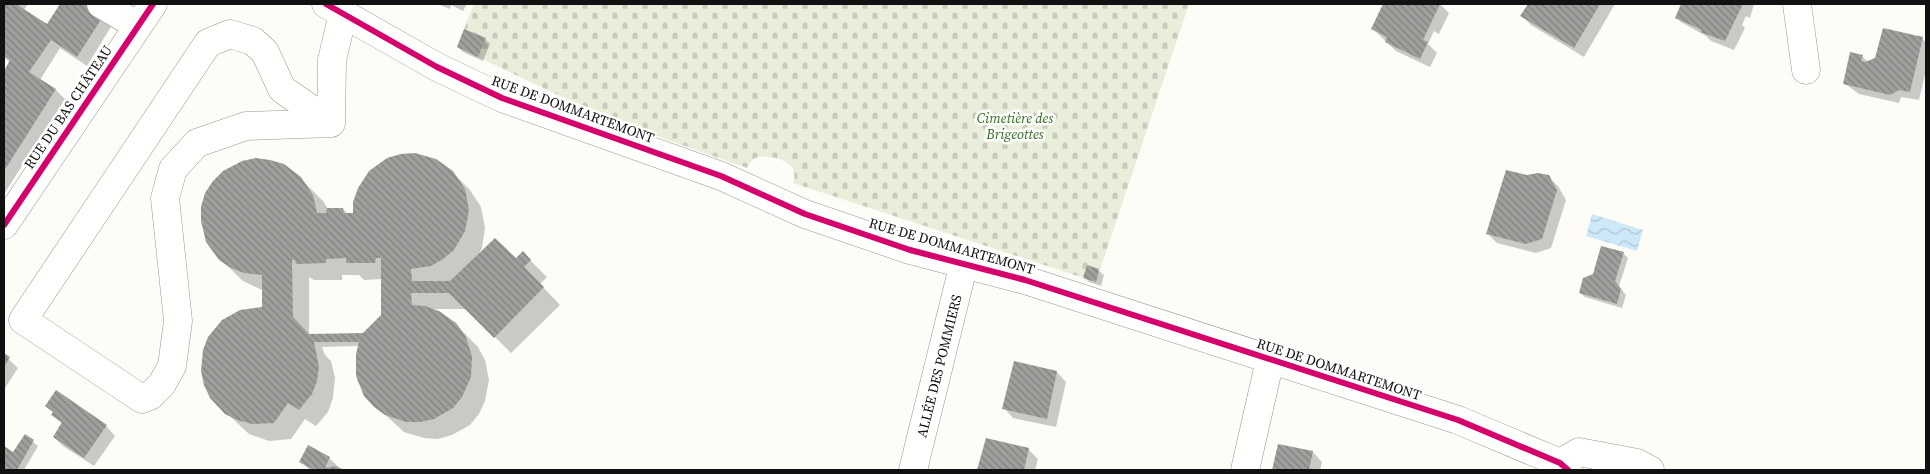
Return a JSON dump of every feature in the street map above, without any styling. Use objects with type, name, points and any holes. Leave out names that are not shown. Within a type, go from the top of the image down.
[{"type":"street","points":[[101,4],[138,26]]},
{"type":"street","name":"RUE DU BAS CHÂTEAU","points":[[4,225],[153,4]]},
{"type":"street","points":[[1797,4],[1806,70]]},
{"type":"street","points":[[331,123],[335,9]]},
{"type":"street","name":"RUE DE DOMMARTEMONT","points":[[335,9],[437,67],[502,98],[721,176],[806,214],[910,250],[1025,280],[1458,420],[1562,468]]},
{"type":"street","points":[[230,34],[253,41],[265,52],[282,89],[331,123],[246,126],[196,143],[173,169],[165,198],[178,321],[172,366],[162,384],[150,396],[142,399],[23,320],[208,43],[230,34]]},
{"type":"street","name":"ALLÉE DES POMMIERS","points":[[913,470],[964,263]]},
{"type":"street","points":[[1245,470],[1270,360]]},
{"type":"street","points":[[1562,468],[1579,452],[1637,463],[1650,470]]},
{"type":"green space","name":"Cimetière des Brigeottes","points":[[474,4],[1189,4],[1096,282],[793,183],[794,171],[792,167],[780,159],[758,157],[747,168],[665,139],[560,96],[457,47]]},
{"type":"water","points":[[1592,214],[1643,230],[1637,251],[1586,236]]},
{"type":"building","points":[[6,4],[20,4],[19,6],[47,24],[60,4],[86,4],[104,15],[77,57],[51,40],[29,72],[56,89],[4,171],[4,71],[10,60],[4,56],[4,6]]},
{"type":"building","points":[[1383,4],[1440,4],[1423,40],[1428,42],[1420,59],[1385,42],[1387,37],[1371,29]]},
{"type":"building","points":[[1528,4],[1600,4],[1574,48],[1520,16]]},
{"type":"building","points":[[1681,4],[1743,4],[1725,41],[1700,32],[1702,30],[1675,18]]},
{"type":"building","points":[[1883,28],[1923,37],[1910,92],[1899,90],[1890,95],[1843,84],[1850,52],[1863,55],[1861,61],[1865,62],[1875,58]]},
{"type":"building","points":[[464,29],[486,38],[478,57],[457,47]]},
{"type":"building","points":[[415,153],[436,159],[453,171],[465,189],[469,210],[465,231],[454,250],[431,266],[411,269],[412,281],[450,281],[495,238],[516,258],[523,251],[531,260],[524,267],[544,287],[494,338],[449,293],[411,293],[412,305],[425,306],[439,311],[456,323],[465,335],[472,356],[471,377],[462,397],[453,408],[434,419],[406,422],[385,415],[374,407],[364,396],[356,376],[356,354],[359,342],[314,342],[319,367],[317,381],[312,394],[299,410],[288,403],[274,423],[252,424],[225,414],[210,398],[204,385],[201,371],[203,350],[208,337],[222,320],[240,310],[262,307],[262,275],[244,273],[231,268],[219,260],[206,242],[201,221],[201,207],[205,193],[213,181],[223,171],[242,161],[256,158],[270,160],[284,164],[301,177],[313,195],[317,213],[326,213],[327,208],[343,208],[344,213],[353,213],[353,202],[358,188],[369,171],[387,158]],"holes":[[[346,258],[346,263],[375,263],[376,258],[381,258],[381,315],[363,333],[309,334],[293,317],[292,260],[295,260],[296,264],[326,263],[326,259]]]},
{"type":"building","points":[[1506,170],[1527,175],[1538,173],[1549,175],[1557,190],[1542,239],[1526,244],[1486,234]]},
{"type":"building","points":[[1601,246],[1624,252],[1615,281],[1621,289],[1617,304],[1579,293],[1583,278],[1593,274]]},
{"type":"building","points":[[1087,265],[1099,269],[1096,282],[1083,278]]},
{"type":"building","points":[[4,353],[10,357],[4,367]]},
{"type":"building","points":[[1014,361],[1057,371],[1047,419],[1002,409]]},
{"type":"building","points":[[56,390],[107,425],[84,458],[53,437],[62,422],[51,415],[53,412],[45,406]]},
{"type":"building","points":[[25,434],[34,440],[17,470],[4,470],[4,446],[13,452]]},
{"type":"building","points":[[986,438],[1029,448],[1024,470],[977,470]]},
{"type":"building","points":[[1278,444],[1313,451],[1309,470],[1272,470]]},
{"type":"building","points":[[308,445],[330,457],[325,468],[335,466],[344,470],[314,470],[299,462]]},
{"type":"cycle path","points":[[4,225],[153,4]]},
{"type":"cycle path","points":[[326,4],[437,67],[502,98],[721,176],[805,214],[910,250],[1025,280],[1458,420],[1560,463],[1568,470]]}]
